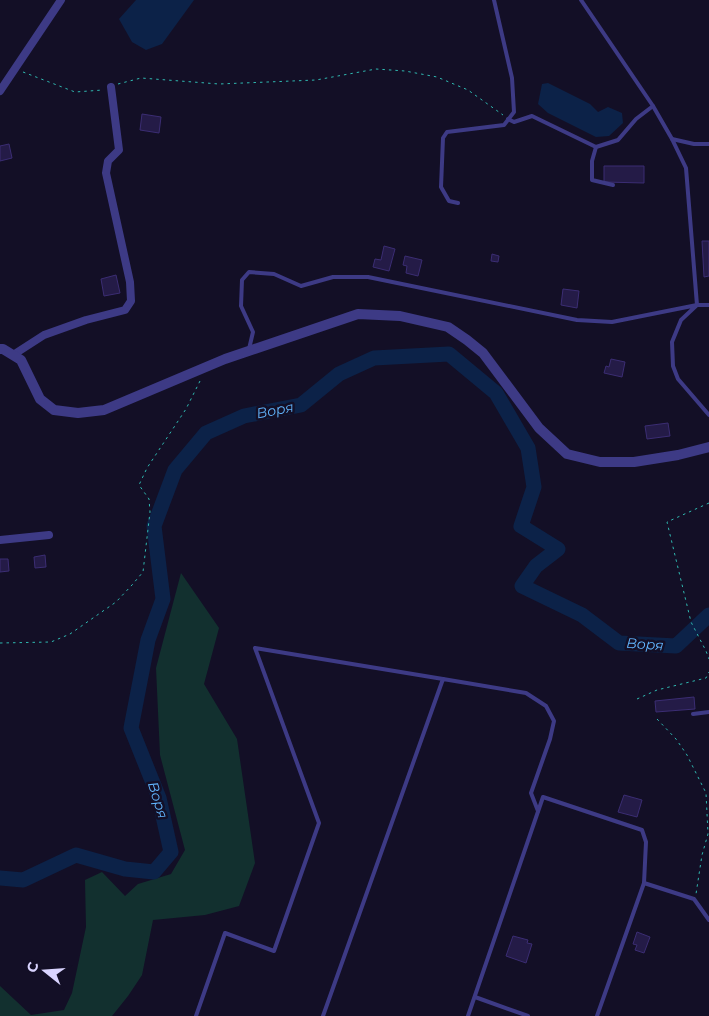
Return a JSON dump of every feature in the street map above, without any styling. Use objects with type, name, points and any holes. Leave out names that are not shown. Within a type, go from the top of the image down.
[{"type":"street","points":[[0,92],[61,0]]},
{"type":"street","points":[[13,355],[44,335],[86,320],[125,310],[132,301],[130,282],[106,173],[108,161],[119,150],[110,87]]},
{"type":"street","points":[[0,349],[21,360],[40,399],[54,410],[78,413],[104,410],[208,366],[358,314],[400,316],[448,328],[473,344],[483,353],[539,428],[567,454],[600,462],[634,462],[678,456],[709,447]]},
{"type":"street","points":[[0,540],[49,534]]},
{"type":"lane","points":[[458,203],[449,201],[441,187],[443,138],[447,132],[504,125],[514,112],[512,78],[494,0]]},
{"type":"lane","points":[[581,0],[653,106],[686,168],[697,305]]},
{"type":"lane","points":[[508,118],[514,122],[532,116],[596,147],[618,140],[636,119],[653,106]]},
{"type":"lane","points":[[672,139],[694,144],[709,144]]},
{"type":"lane","points":[[596,147],[592,161],[592,180],[613,185]]},
{"type":"lane","points":[[248,351],[253,332],[241,306],[242,280],[249,272],[274,274],[301,286],[333,277],[368,277],[577,320],[612,322],[697,305],[709,305]]},
{"type":"lane","points":[[697,305],[681,320],[672,342],[673,366],[678,379],[709,415]]},
{"type":"lane","points":[[196,1016],[226,933],[274,951],[319,823],[255,648],[526,693],[546,706],[554,721],[550,739],[531,793],[538,811]]},
{"type":"lane","points":[[323,1016],[443,679]]},
{"type":"lane","points":[[693,714],[709,712]]},
{"type":"lane","points":[[468,1016],[543,797],[642,830],[646,842],[644,883],[597,1016]]},
{"type":"lane","points":[[644,883],[694,899],[709,920]]},
{"type":"lane","points":[[475,997],[528,1016]]},
{"type":"path","points":[[16,68],[28,75],[75,92],[103,90],[140,78],[219,84],[316,80],[376,69],[405,70],[437,77],[468,90],[508,118]]},
{"type":"path","points":[[0,643],[51,642],[70,634],[116,602],[143,572],[150,512],[149,499],[139,485],[186,409],[208,366]]},
{"type":"path","points":[[709,503],[667,522],[691,622],[709,659]]},
{"type":"path","points":[[637,699],[657,690],[706,678],[709,672]]},
{"type":"path","points":[[657,719],[676,739],[687,755],[706,793],[708,834],[694,899]]},
{"type":"green space","points":[[181,573],[219,628],[204,684],[237,739],[255,863],[239,906],[205,915],[153,920],[142,975],[112,1016],[0,1016],[0,986],[31,1015],[64,1010],[72,993],[86,927],[85,880],[102,872],[125,896],[138,884],[171,874],[185,850],[160,755],[156,668]]},
{"type":"water","points":[[136,0],[194,0],[162,44],[146,50],[132,42],[119,19]]},
{"type":"water","points":[[548,83],[590,104],[598,112],[608,107],[622,113],[623,123],[609,136],[596,137],[548,113],[538,104],[542,84]]},
{"type":"building","points":[[142,114],[161,117],[159,133],[140,130]]},
{"type":"building","points":[[9,144],[12,158],[0,161],[0,146]]},
{"type":"building","points":[[604,166],[644,166],[644,183],[604,182]]},
{"type":"building","points":[[702,241],[709,241],[709,276],[704,277]]},
{"type":"building","points":[[384,246],[395,249],[389,271],[373,267],[375,259],[381,260]]},
{"type":"building","points":[[492,254],[499,256],[498,262],[491,261]]},
{"type":"building","points":[[405,256],[422,260],[418,276],[406,273],[407,266],[403,265]]},
{"type":"building","points":[[116,275],[120,293],[104,296],[101,279]]},
{"type":"building","points":[[563,289],[579,291],[577,308],[561,305]]},
{"type":"building","points":[[611,359],[625,362],[622,377],[604,373],[606,366],[609,367]]},
{"type":"building","points":[[668,423],[670,436],[647,439],[645,426]]},
{"type":"building","points":[[45,555],[46,567],[35,568],[34,557]]},
{"type":"building","points":[[0,559],[8,559],[9,571],[0,572]]},
{"type":"building","points":[[694,697],[695,709],[656,712],[655,701]]},
{"type":"building","points":[[624,795],[642,800],[637,817],[618,812]]},
{"type":"building","points":[[637,932],[650,937],[644,953],[635,950],[637,945],[633,944]]},
{"type":"building","points":[[513,936],[528,940],[527,943],[532,944],[526,963],[506,956]]},
{"type":"waterway","name":"Воря","points":[[0,878],[23,880],[76,855],[125,869],[154,872],[171,852],[159,798],[131,728],[148,640],[163,599],[154,526],[175,470],[206,433],[244,416],[301,405],[339,374],[374,358],[449,354],[496,393],[528,448],[534,487],[521,526],[558,549],[536,566],[522,586],[582,615],[619,643],[676,646],[709,615]]}]
